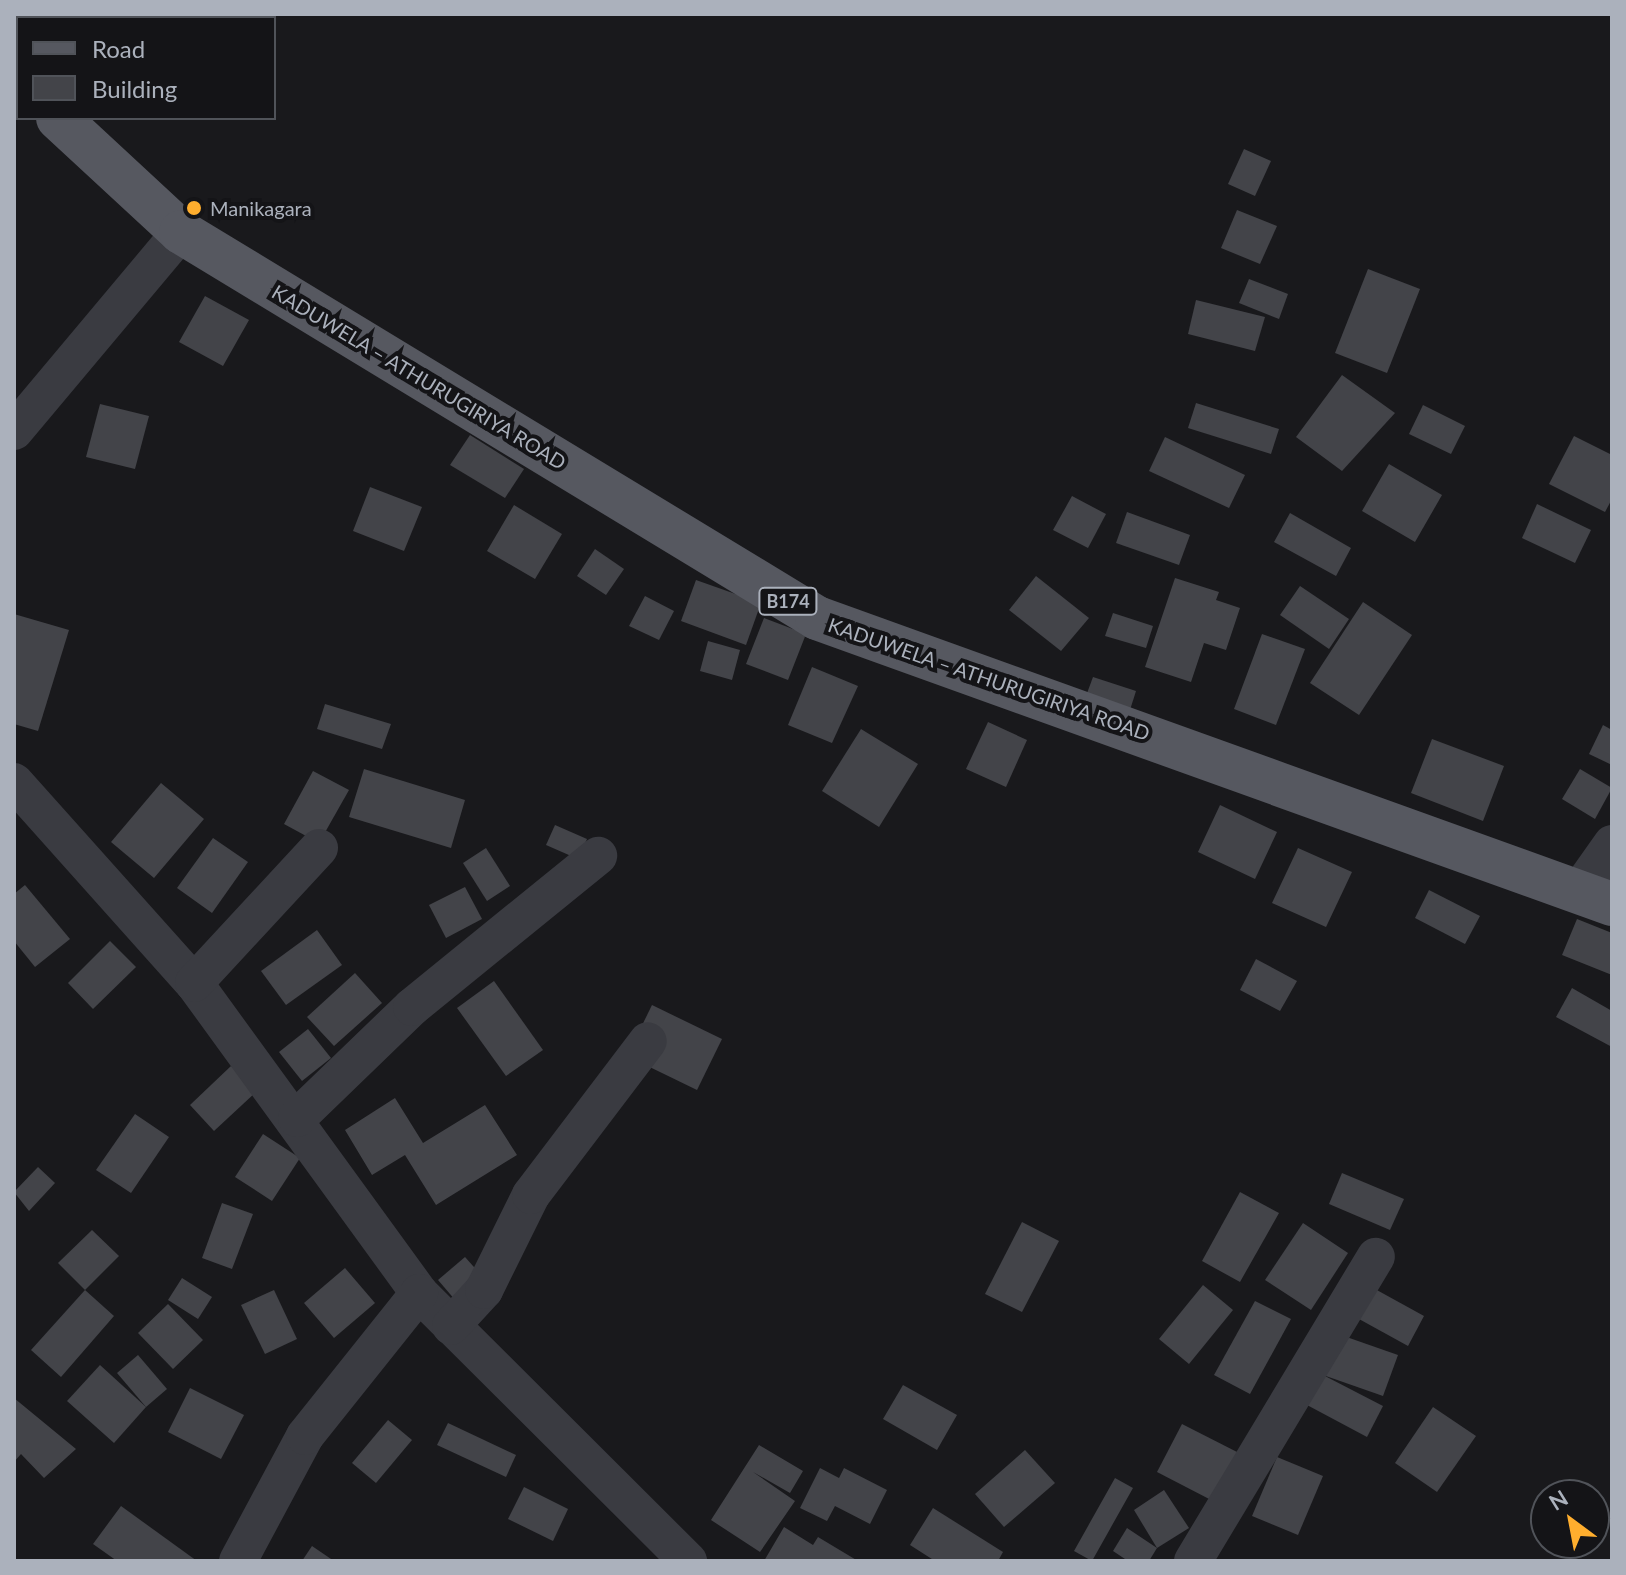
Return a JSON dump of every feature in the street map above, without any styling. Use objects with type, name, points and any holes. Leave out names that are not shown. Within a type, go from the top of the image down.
[{"type":"main road","name":"KADUWELA – ATHURUGIRIYA ROAD","points":[[60,120],[181,232],[817,618],[1596,896]]},
{"type":"street","points":[[14,431],[181,232]]},
{"type":"street","points":[[14,782],[194,983],[297,1118],[419,1293],[688,1561]]},
{"type":"street","points":[[1596,896],[1612,844]]},
{"type":"street","points":[[194,983],[319,848]]},
{"type":"street","points":[[297,1118],[412,1007],[598,856]]},
{"type":"street","points":[[451,1326],[484,1290],[531,1195],[648,1041]]},
{"type":"street","points":[[1193,1561],[1376,1257]]},
{"type":"street","points":[[238,1561],[305,1436],[419,1293]]},
{"type":"building","points":[[1244,149],[1271,161],[1255,196],[1228,184]]},
{"type":"building","points":[[1237,210],[1277,226],[1260,264],[1221,248]]},
{"type":"building","points":[[1368,269],[1420,289],[1387,373],[1335,353]]},
{"type":"building","points":[[1249,279],[1288,294],[1279,319],[1239,303]]},
{"type":"building","points":[[205,296],[249,320],[223,366],[179,342]]},
{"type":"building","points":[[1196,300],[1265,317],[1255,351],[1188,334]]},
{"type":"building","points":[[1342,375],[1395,413],[1342,471],[1296,437]]},
{"type":"building","points":[[1196,403],[1279,429],[1271,454],[1188,428]]},
{"type":"building","points":[[100,404],[149,416],[135,469],[86,457]]},
{"type":"building","points":[[1423,405],[1465,426],[1451,454],[1409,434]]},
{"type":"building","points":[[470,435],[524,469],[505,498],[450,465]]},
{"type":"building","points":[[1574,436],[1612,455],[1612,499],[1605,512],[1549,484]]},
{"type":"building","points":[[1165,437],[1245,475],[1229,508],[1149,471]]},
{"type":"building","points":[[1389,464],[1442,495],[1415,542],[1362,511]]},
{"type":"building","points":[[370,487],[422,507],[404,551],[353,531]]},
{"type":"building","points":[[1072,496],[1106,514],[1088,548],[1053,530]]},
{"type":"building","points":[[1537,504],[1591,530],[1575,563],[1522,538]]},
{"type":"building","points":[[514,505],[562,534],[535,579],[487,551]]},
{"type":"building","points":[[1127,512],[1190,535],[1179,565],[1116,543]]},
{"type":"building","points":[[1290,513],[1351,548],[1336,576],[1274,542]]},
{"type":"building","points":[[595,549],[624,569],[606,595],[577,576]]},
{"type":"building","points":[[1036,576],[1089,618],[1061,651],[1009,610]]},
{"type":"building","points":[[1175,578],[1219,592],[1216,600],[1240,608],[1226,650],[1204,643],[1191,682],[1145,667]]},
{"type":"building","points":[[696,580],[761,603],[746,645],[681,621]]},
{"type":"building","points":[[1300,586],[1349,619],[1329,649],[1280,615]]},
{"type":"building","points":[[645,596],[674,611],[659,640],[629,626]]},
{"type":"building","points":[[1363,602],[1412,635],[1359,715],[1310,683]]},
{"type":"building","points":[[1113,613],[1153,626],[1146,648],[1105,636]]},
{"type":"building","points":[[14,614],[69,630],[38,731],[14,724]]},
{"type":"building","points":[[764,618],[806,634],[788,680],[746,664]]},
{"type":"building","points":[[1262,634],[1305,649],[1276,725],[1234,709]]},
{"type":"building","points":[[708,641],[740,650],[732,680],[700,671]]},
{"type":"building","points":[[812,667],[858,686],[832,743],[788,725]]},
{"type":"building","points":[[1093,677],[1136,691],[1130,710],[1086,696]]},
{"type":"building","points":[[325,704],[391,724],[382,749],[317,729]]},
{"type":"building","points":[[988,722],[1027,740],[1006,787],[966,769]]},
{"type":"building","points":[[1603,725],[1612,730],[1612,765],[1589,754]]},
{"type":"building","points":[[861,729],[918,764],[879,827],[822,791]]},
{"type":"building","points":[[1432,739],[1504,766],[1483,821],[1411,793]]},
{"type":"building","points":[[364,769],[465,800],[451,848],[349,817]]},
{"type":"building","points":[[1580,769],[1612,788],[1595,819],[1562,799]]},
{"type":"building","points":[[313,771],[349,790],[319,843],[284,824]]},
{"type":"building","points":[[161,783],[204,819],[154,878],[111,842]]},
{"type":"building","points":[[1220,805],[1277,832],[1255,879],[1198,852]]},
{"type":"building","points":[[555,825],[587,839],[578,859],[546,845]]},
{"type":"building","points":[[213,838],[248,862],[212,913],[177,888]]},
{"type":"building","points":[[486,848],[510,886],[487,901],[463,863]]},
{"type":"building","points":[[1298,848],[1352,872],[1326,927],[1272,903]]},
{"type":"building","points":[[25,885],[70,939],[35,967],[14,941],[14,894]]},
{"type":"building","points":[[465,887],[482,919],[446,938],[429,905]]},
{"type":"building","points":[[1429,890],[1480,916],[1465,944],[1415,918]]},
{"type":"building","points":[[1577,919],[1612,933],[1612,975],[1562,955]]},
{"type":"building","points":[[317,930],[342,965],[286,1005],[261,971]]},
{"type":"building","points":[[110,941],[136,967],[93,1009],[68,983]]},
{"type":"building","points":[[1256,959],[1297,981],[1280,1011],[1240,990]]},
{"type":"building","points":[[355,973],[382,1003],[334,1046],[307,1017]]},
{"type":"building","points":[[494,981],[543,1050],[506,1076],[457,1008]]},
{"type":"building","points":[[1572,988],[1612,1011],[1612,1047],[1556,1017]]},
{"type":"building","points":[[652,1005],[722,1039],[697,1090],[627,1056]]},
{"type":"building","points":[[308,1029],[331,1058],[302,1081],[279,1052]]},
{"type":"building","points":[[231,1066],[256,1092],[214,1131],[190,1105]]},
{"type":"building","points":[[395,1098],[423,1143],[485,1105],[517,1155],[436,1205],[405,1155],[372,1175],[345,1130]]},
{"type":"building","points":[[135,1114],[169,1137],[131,1193],[96,1170]]},
{"type":"building","points":[[263,1134],[300,1158],[272,1201],[235,1177]]},
{"type":"building","points":[[38,1167],[55,1183],[29,1211],[14,1192]]},
{"type":"building","points":[[1342,1173],[1404,1199],[1390,1230],[1329,1204]]},
{"type":"building","points":[[1240,1192],[1279,1213],[1240,1282],[1202,1261]]},
{"type":"building","points":[[222,1203],[253,1214],[232,1269],[202,1258]]},
{"type":"building","points":[[1022,1222],[1059,1241],[1022,1312],[985,1294]]},
{"type":"building","points":[[1303,1223],[1348,1253],[1311,1310],[1265,1280]]},
{"type":"building","points":[[92,1230],[119,1256],[85,1290],[58,1263]]},
{"type":"building","points":[[465,1257],[490,1285],[462,1308],[438,1280]]},
{"type":"building","points":[[345,1268],[375,1303],[334,1338],[304,1303]]},
{"type":"building","points":[[182,1278],[212,1297],[198,1319],[168,1300]]},
{"type":"building","points":[[1203,1285],[1233,1310],[1189,1364],[1159,1339]]},
{"type":"building","points":[[1375,1289],[1424,1316],[1408,1346],[1359,1319]]},
{"type":"building","points":[[85,1290],[114,1316],[61,1377],[31,1350]]},
{"type":"building","points":[[274,1290],[297,1339],[265,1354],[241,1305]]},
{"type":"building","points":[[1255,1301],[1291,1319],[1250,1394],[1214,1375]]},
{"type":"building","points":[[168,1304],[203,1340],[173,1369],[138,1333]]},
{"type":"building","points":[[1338,1334],[1398,1355],[1383,1396],[1323,1375]]},
{"type":"building","points":[[138,1355],[167,1389],[146,1407],[117,1373]]},
{"type":"building","points":[[100,1365],[146,1407],[114,1443],[67,1401]]},
{"type":"building","points":[[1323,1375],[1383,1406],[1367,1437],[1307,1405]]},
{"type":"building","points":[[903,1385],[957,1415],[937,1450],[883,1419]]},
{"type":"building","points":[[190,1388],[244,1415],[221,1459],[168,1432]]},
{"type":"building","points":[[14,1398],[76,1449],[44,1478],[21,1454],[14,1462]]},
{"type":"building","points":[[1433,1407],[1476,1436],[1437,1492],[1395,1463]]},
{"type":"building","points":[[388,1420],[412,1440],[376,1483],[352,1463]]},
{"type":"building","points":[[448,1423],[516,1455],[506,1477],[437,1445]]},
{"type":"building","points":[[1182,1424],[1239,1453],[1213,1501],[1157,1472]]},
{"type":"building","points":[[759,1445],[803,1471],[790,1493],[753,1472],[795,1501],[760,1552],[711,1520]]},
{"type":"building","points":[[1025,1450],[1055,1483],[1004,1527],[975,1494]]},
{"type":"building","points":[[1277,1457],[1323,1476],[1298,1535],[1252,1516]]},
{"type":"building","points":[[820,1468],[839,1478],[844,1468],[887,1490],[870,1524],[835,1506],[827,1521],[800,1508]]},
{"type":"building","points":[[1115,1478],[1133,1488],[1092,1561],[1074,1551]]},
{"type":"building","points":[[524,1487],[568,1509],[553,1541],[508,1519]]},
{"type":"building","points":[[1164,1490],[1189,1528],[1157,1548],[1134,1510]]},
{"type":"building","points":[[121,1506],[197,1561],[117,1561],[93,1544]]},
{"type":"building","points":[[933,1508],[1003,1552],[998,1561],[935,1561],[910,1545]]},
{"type":"building","points":[[784,1527],[813,1545],[818,1537],[858,1561],[764,1561]]},
{"type":"building","points":[[1127,1528],[1157,1548],[1149,1561],[1128,1561],[1113,1551]]},
{"type":"building","points":[[312,1546],[334,1561],[302,1561]]},
{"type":"place","name":"Manikagara","points":[[194,208]]}]
